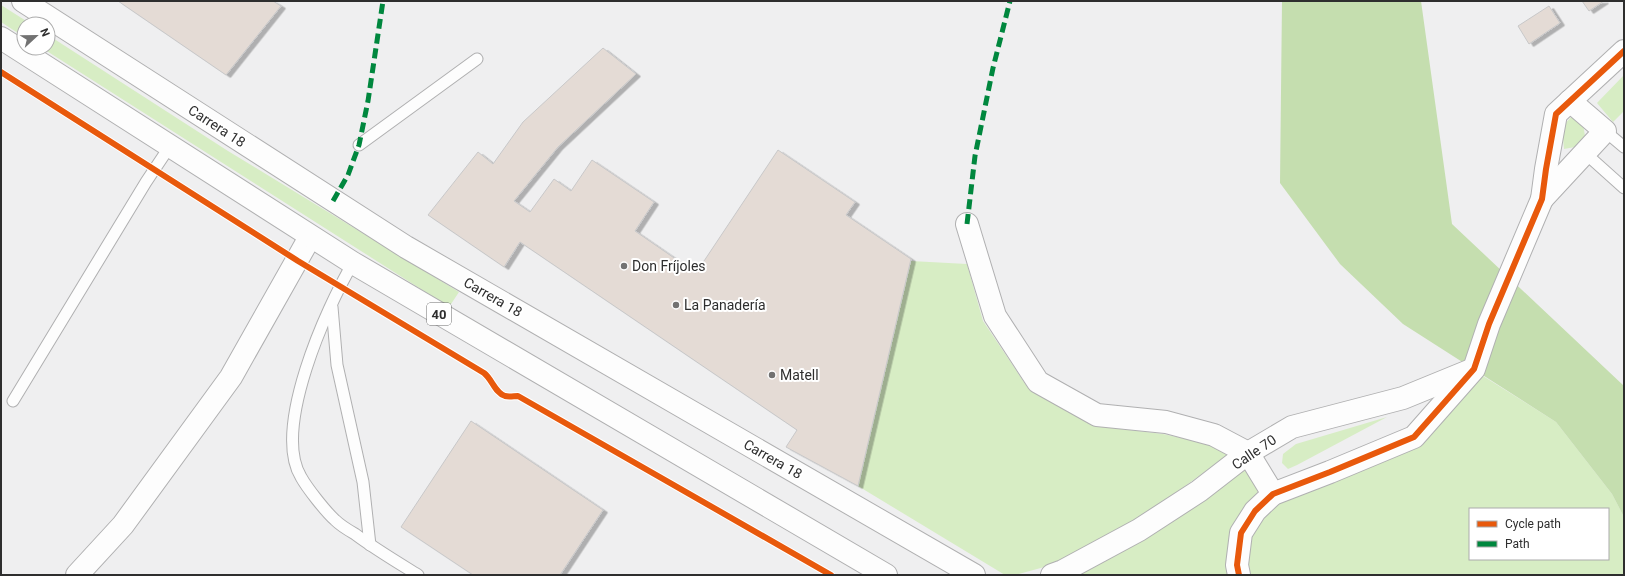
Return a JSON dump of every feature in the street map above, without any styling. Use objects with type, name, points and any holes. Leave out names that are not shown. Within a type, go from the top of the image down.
[{"type":"street","name":"Carrera 18","points":[[23,1],[406,247],[974,575]]},
{"type":"street","name":"40","points":[[1,38],[352,263],[886,575]]},
{"type":"street","points":[[1239,575],[1237,565],[1241,533],[1255,511],[1272,494],[1330,472],[1414,436],[1474,370],[1488,324],[1542,199],[1556,114],[1624,51]]},
{"type":"street","points":[[1542,199],[1605,131],[1570,101]]},
{"type":"street","points":[[967,224],[994,316],[1038,382],[1097,415],[1166,422],[1214,435],[1248,453],[1272,494]]},
{"type":"street","points":[[77,575],[123,525],[231,377],[310,237]]},
{"type":"street","name":"Calle 70","points":[[1052,575],[1063,571],[1139,530],[1199,491],[1248,453],[1292,427],[1403,398],[1474,370]]},
{"type":"lane","points":[[359,145],[477,59]]},
{"type":"lane","points":[[1605,131],[1624,147]]},
{"type":"lane","points":[[13,401],[146,182],[170,146]]},
{"type":"lane","points":[[1585,153],[1624,188]]},
{"type":"lane","points":[[352,263],[339,286],[314,345],[300,389],[294,421],[292,451],[300,477],[335,520],[370,545],[418,575]]},
{"type":"lane","points":[[332,304],[337,365],[363,482],[370,545]]},
{"type":"green space","points":[[1282,1],[1421,1],[1452,224],[1624,386],[1624,517],[1612,494],[1556,422],[1403,324],[1340,264],[1280,183]]},
{"type":"green space","points":[[1,5],[18,16],[16,16],[16,32],[1,22]]},
{"type":"green space","points":[[56,40],[228,151],[459,292],[449,307],[55,56],[56,56]]},
{"type":"green space","points":[[1624,75],[1624,112],[1613,122],[1597,103]]},
{"type":"green space","points":[[1573,115],[1583,124],[1585,136],[1575,147],[1564,149],[1562,127]]},
{"type":"green space","points":[[911,261],[967,264],[983,321],[1028,388],[1096,426],[1163,434],[1213,445],[1228,455],[1141,518],[1048,566],[1015,575],[1005,575],[858,486]]},
{"type":"green space","points":[[1483,376],[1556,422],[1612,494],[1624,517],[1624,575],[1250,575],[1248,545],[1250,537],[1259,523],[1278,503],[1421,444]]},
{"type":"green space","points":[[1387,417],[1288,469],[1282,463],[1283,454],[1296,444]]},
{"type":"green space","points":[[1247,470],[1258,487],[1257,496],[1229,575],[1078,575],[1239,473]]},
{"type":"building","points":[[118,1],[273,1],[281,6],[226,75]]},
{"type":"building","points":[[1582,1],[1604,1],[1589,11]]},
{"type":"building","points":[[1549,6],[1560,23],[1529,44],[1518,26]]},
{"type":"building","points":[[603,48],[636,74],[558,147],[514,201],[530,212],[554,179],[571,191],[592,160],[654,202],[635,231],[696,273],[778,150],[855,202],[846,215],[911,259],[858,486],[786,447],[797,430],[520,242],[504,267],[428,215],[478,152],[493,164],[523,122]]},
{"type":"building","points":[[471,421],[603,510],[560,575],[473,575],[401,527]]},
{"type":"marked path","points":[[333,201],[348,175],[359,145],[368,101],[383,1]]},
{"type":"marked path","points":[[967,224],[975,156],[993,68],[1010,1]]},
{"type":"cycle path","points":[[1239,575],[1237,565],[1241,533],[1255,511],[1273,494],[1414,437],[1474,369],[1489,324],[1542,199],[1556,114],[1624,51]]},
{"type":"cycle path","points":[[1,72],[298,261],[484,373],[496,389],[502,394],[507,396],[518,396],[831,575]]},
{"type":"place","name":"Don Fríjoles","points":[[624,266]]},
{"type":"place","name":"La Panadería","points":[[676,305]]},
{"type":"place","name":"Matell","points":[[772,375]]}]
